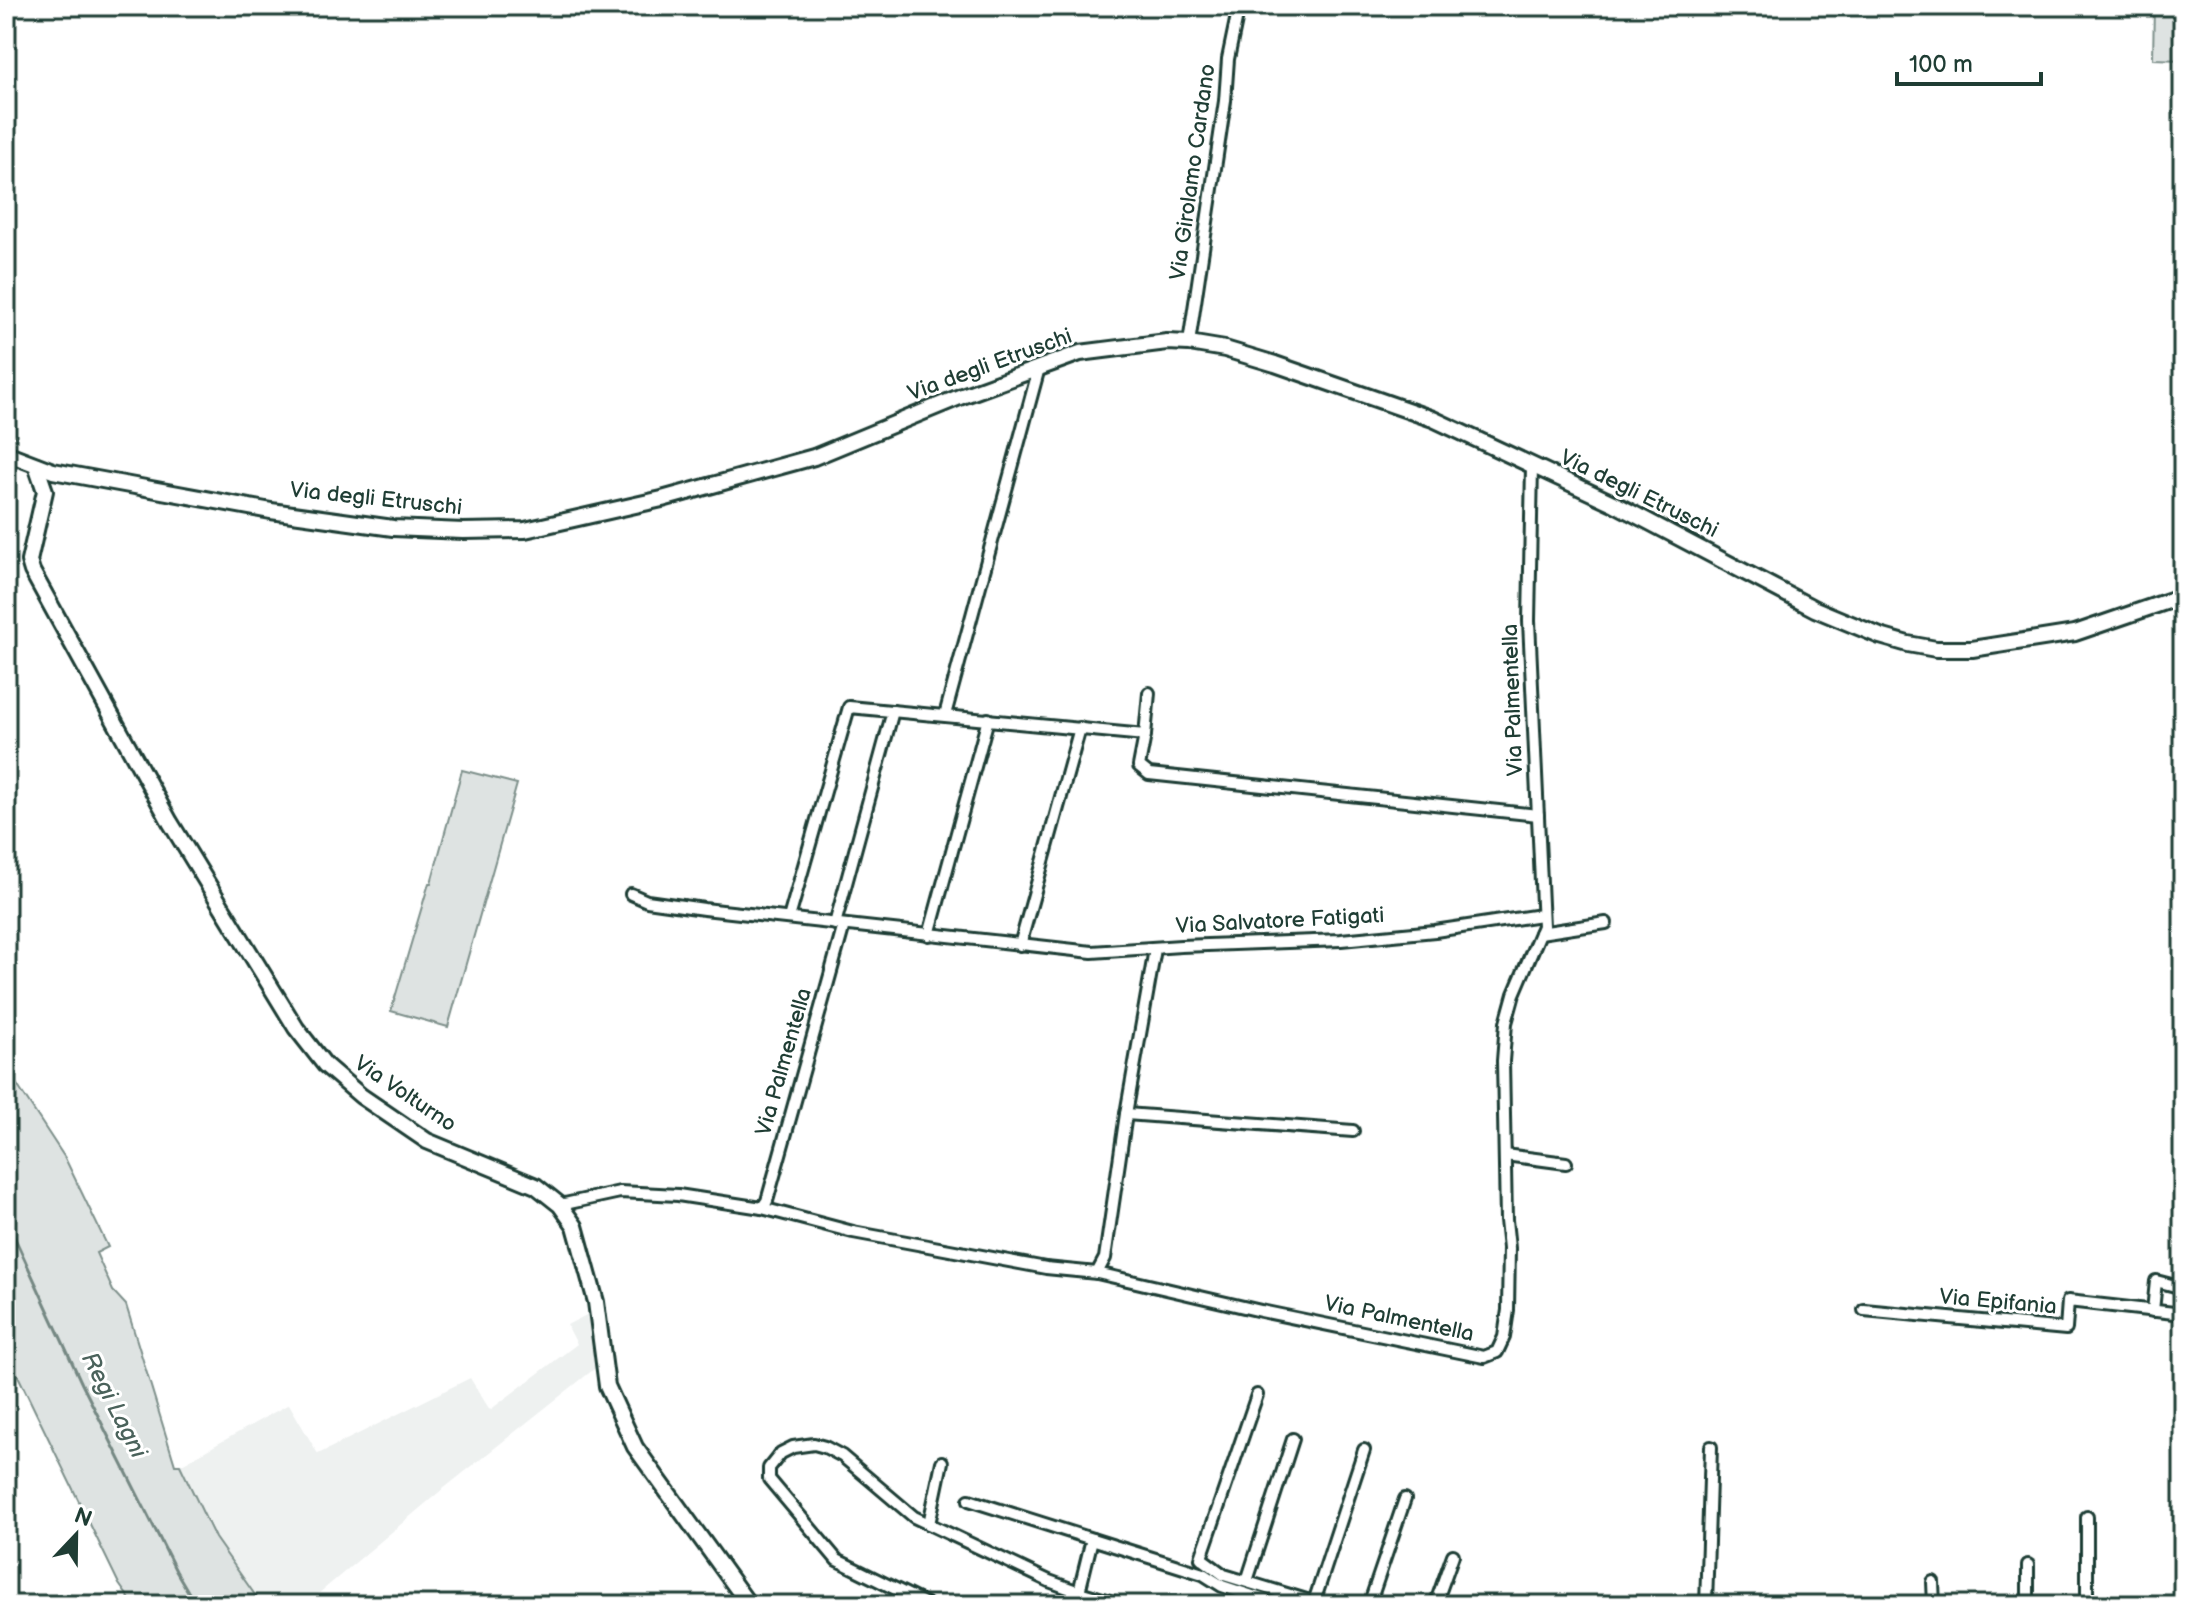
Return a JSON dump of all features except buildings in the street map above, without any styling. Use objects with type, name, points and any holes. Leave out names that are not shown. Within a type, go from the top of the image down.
[{"type":"main road","name":"Via degli Etruschi","points":[[6,451],[47,469],[271,511],[393,528],[525,530],[662,499],[814,457],[962,396],[1080,353],[1167,342],[1189,343],[1225,349],[1433,419],[1615,504],[1815,609],[1908,644],[1936,649],[1972,649],[2075,633],[2183,596]]},
{"type":"main road","points":[[47,469],[46,488],[76,475]]},
{"type":"main road","name":"Via Volturno","points":[[47,469],[46,488],[29,561],[32,571],[170,822],[296,1028],[337,1076],[427,1141],[536,1186],[560,1205],[575,1226],[596,1302],[607,1386],[635,1447],[749,1605]]},
{"type":"street","name":"Via Girolamo Cardano","points":[[1189,343],[1225,101],[1228,59],[1239,6]]},
{"type":"street","points":[[945,715],[1039,368]]},
{"type":"street","points":[[6,451],[9,395]]},
{"type":"street","name":"Via Palmentella","points":[[560,1205],[620,1192],[678,1195],[762,1208],[853,1232],[1046,1268],[1097,1273],[1261,1311],[1491,1356],[1502,1345],[1508,1310],[1503,1061],[1506,1023],[1540,933],[1541,915],[1529,621],[1532,466]]},
{"type":"street","points":[[1149,693],[1139,766],[1149,774],[1538,815]]},
{"type":"street","points":[[789,918],[849,707],[1145,735]]},
{"type":"street","points":[[840,925],[893,711]]},
{"type":"street","points":[[929,935],[988,719]]},
{"type":"street","points":[[1020,945],[1080,728]]},
{"type":"street","name":"Via Salvatore Fatigati","points":[[631,894],[657,902],[1092,952],[1341,940],[1435,931],[1541,915]]},
{"type":"street","points":[[1540,933],[1606,923]]},
{"type":"street","name":"Via Palmentella","points":[[762,1208],[767,1201],[840,925]]},
{"type":"street","points":[[1097,1273],[1105,1258],[1155,949]]},
{"type":"street","points":[[1126,1114],[1353,1131]]},
{"type":"street","points":[[1505,1155],[1566,1163]]},
{"type":"street","points":[[2153,1311],[2156,1281],[2183,1288]]},
{"type":"street","name":"Via Epifania","points":[[1864,1310],[2066,1329],[2068,1301],[2183,1314]]},
{"type":"street","points":[[1257,1395],[1201,1558],[1224,1575],[1319,1604],[1364,1450]]},
{"type":"street","points":[[1247,1581],[1293,1439]]},
{"type":"street","points":[[928,1605],[837,1560],[769,1479],[769,1468],[781,1453],[793,1447],[814,1444],[825,1447],[842,1456],[914,1517],[1049,1581],[1123,1605]]},
{"type":"street","points":[[1706,1605],[1711,1447]]},
{"type":"street","points":[[929,1524],[942,1462]]},
{"type":"street","points":[[1369,1605],[1405,1499]]},
{"type":"street","points":[[969,1500],[1203,1574],[1222,1586],[1280,1605]]},
{"type":"street","points":[[2087,1517],[2087,1605]]},
{"type":"street","points":[[1079,1592],[1092,1539]]},
{"type":"street","points":[[1435,1605],[1453,1555]]},
{"type":"street","points":[[2028,1565],[2028,1605]]},
{"type":"street","points":[[1933,1582],[1934,1605]]},
{"type":"shaded area","points":[[2154,6],[2183,6],[2183,60],[2153,59]]},
{"type":"shaded area","points":[[462,770],[517,784],[448,1027],[391,1011]]},
{"type":"shaded area","points":[[6,1068],[65,1158],[108,1247],[96,1253],[113,1291],[126,1305],[175,1465],[180,1465],[215,1538],[262,1605],[134,1605],[119,1584],[6,1351]]},
{"type":"shaded area","points":[[592,1312],[598,1366],[438,1493],[305,1605],[262,1605],[215,1538],[180,1465],[289,1404],[318,1454],[470,1378],[490,1410],[577,1344],[567,1325]]},
{"type":"waterway","name":"Regi Lagni","points":[[6,1219],[82,1384],[196,1605]]}]
